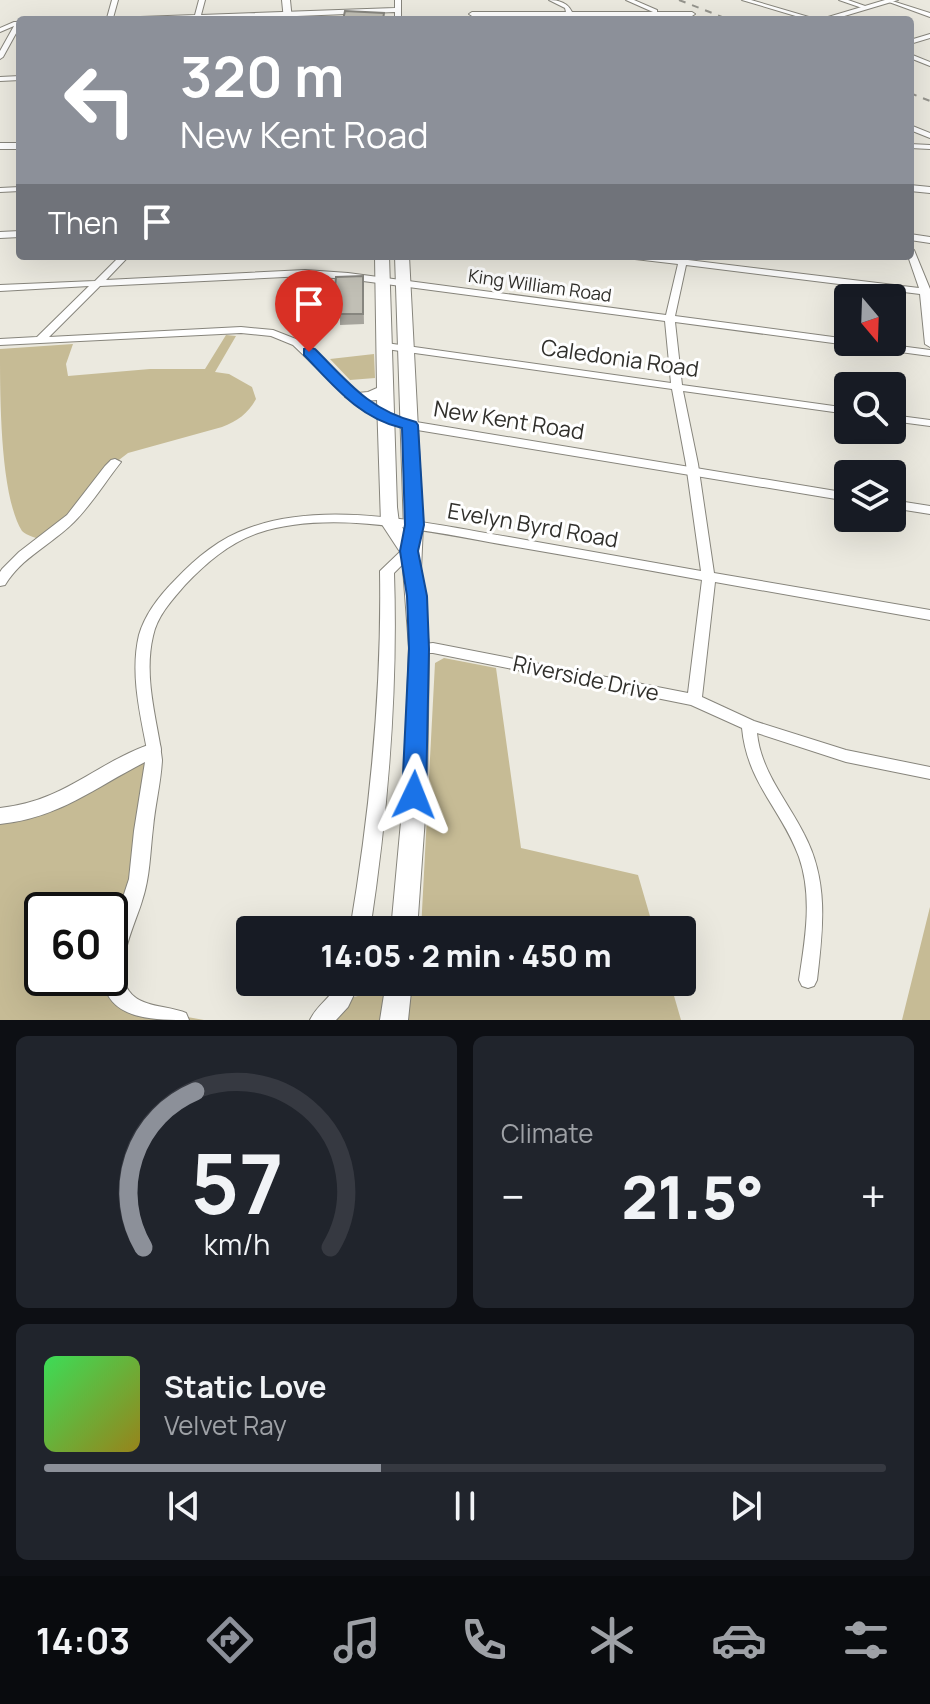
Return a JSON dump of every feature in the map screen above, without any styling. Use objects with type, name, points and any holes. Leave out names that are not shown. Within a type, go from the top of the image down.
[{"type":"main road","points":[[835,16],[892,0]]},
{"type":"main road","points":[[382,260],[390,523],[409,551]]},
{"type":"main road","points":[[402,260],[414,525],[409,551],[417,596],[419,649],[412,854],[405,916]]},
{"type":"main road","points":[[353,397],[370,397],[386,390]]},
{"type":"main road","points":[[394,1020],[397,996]]},
{"type":"street","points":[[398,0],[398,16]]},
{"type":"street","points":[[552,0],[567,7],[572,16]]},
{"type":"street","points":[[629,0],[660,16]]},
{"type":"street","points":[[745,0],[802,16]]},
{"type":"street","points":[[842,0],[865,7]]},
{"type":"street","points":[[892,0],[930,15]]},
{"type":"street","points":[[305,16],[398,10]]},
{"type":"street","points":[[672,16],[692,14]]},
{"type":"street","points":[[0,57],[16,28]]},
{"type":"street","points":[[41,339],[121,260]]},
{"type":"street","points":[[683,260],[670,319],[677,386],[708,576],[694,700]]},
{"type":"street","points":[[690,260],[927,292]]},
{"type":"street","points":[[914,260],[927,292],[930,344]]},
{"type":"street","name":"King William Road","points":[[0,288],[305,273],[403,282],[930,353]]},
{"type":"street","name":"New Kent Road","points":[[0,342],[241,330],[273,333],[309,352],[353,397],[387,420],[834,495]]},
{"type":"street","name":"Caledonia Road","points":[[386,346],[834,409]]},
{"type":"street","points":[[906,420],[930,423]]},
{"type":"street","points":[[0,582],[12,565],[74,515],[96,482],[115,462]]},
{"type":"street","points":[[906,506],[930,510]]},
{"type":"street","name":"Evelyn Byrd Road","points":[[154,750],[142,674],[149,623],[185,574],[224,542],[245,531],[268,526],[340,519],[414,525],[930,615]]},
{"type":"street","points":[[362,916],[373,842],[384,720],[389,619],[387,571],[409,551]]},
{"type":"street","name":"Riverside Drive","points":[[419,649],[433,648],[694,700],[749,725],[846,756],[930,773]]},
{"type":"street","points":[[749,725],[750,753],[756,768],[798,838],[810,870],[814,919],[808,980]]},
{"type":"street","points":[[0,816],[25,813],[61,802],[127,761],[154,750],[153,781],[143,826],[140,876],[116,943],[112,976],[121,996],[135,1009],[148,1015],[178,1020]]},
{"type":"street","points":[[321,1020],[342,996]]},
{"type":"shaded area","points":[[226,335],[236,336],[215,372],[229,374],[252,387],[256,399],[246,413],[222,427],[128,453],[115,463],[44,541],[22,531],[9,494],[5,470],[0,349],[73,344],[66,364],[68,376],[150,369],[205,369]]},
{"type":"shaded area","points":[[374,354],[375,378],[350,380],[330,359]]},
{"type":"shaded area","points":[[444,658],[496,668],[521,848],[638,875],[650,916],[422,916],[435,663]]},
{"type":"shaded area","points":[[154,750],[154,768],[127,892],[24,892],[24,996],[121,996],[204,1020],[0,1020],[0,816]]},
{"type":"shaded area","points":[[930,907],[930,1020],[902,1020]]},
{"type":"shaded area","points":[[358,996],[674,996],[681,1020],[321,1020],[341,1000]]},
{"type":"building","points":[[345,11],[384,13],[384,16],[344,16]]},
{"type":"building","points":[[363,276],[363,314],[340,314],[340,298],[334,298],[336,277]]},
{"type":"railway","points":[[679,0],[720,16]]},
{"type":"railway","points":[[914,95],[930,101]]},
{"type":"route","points":[[309,352],[362,405],[387,420],[410,425],[414,525],[409,551],[417,596],[419,649],[414,795]]}]
